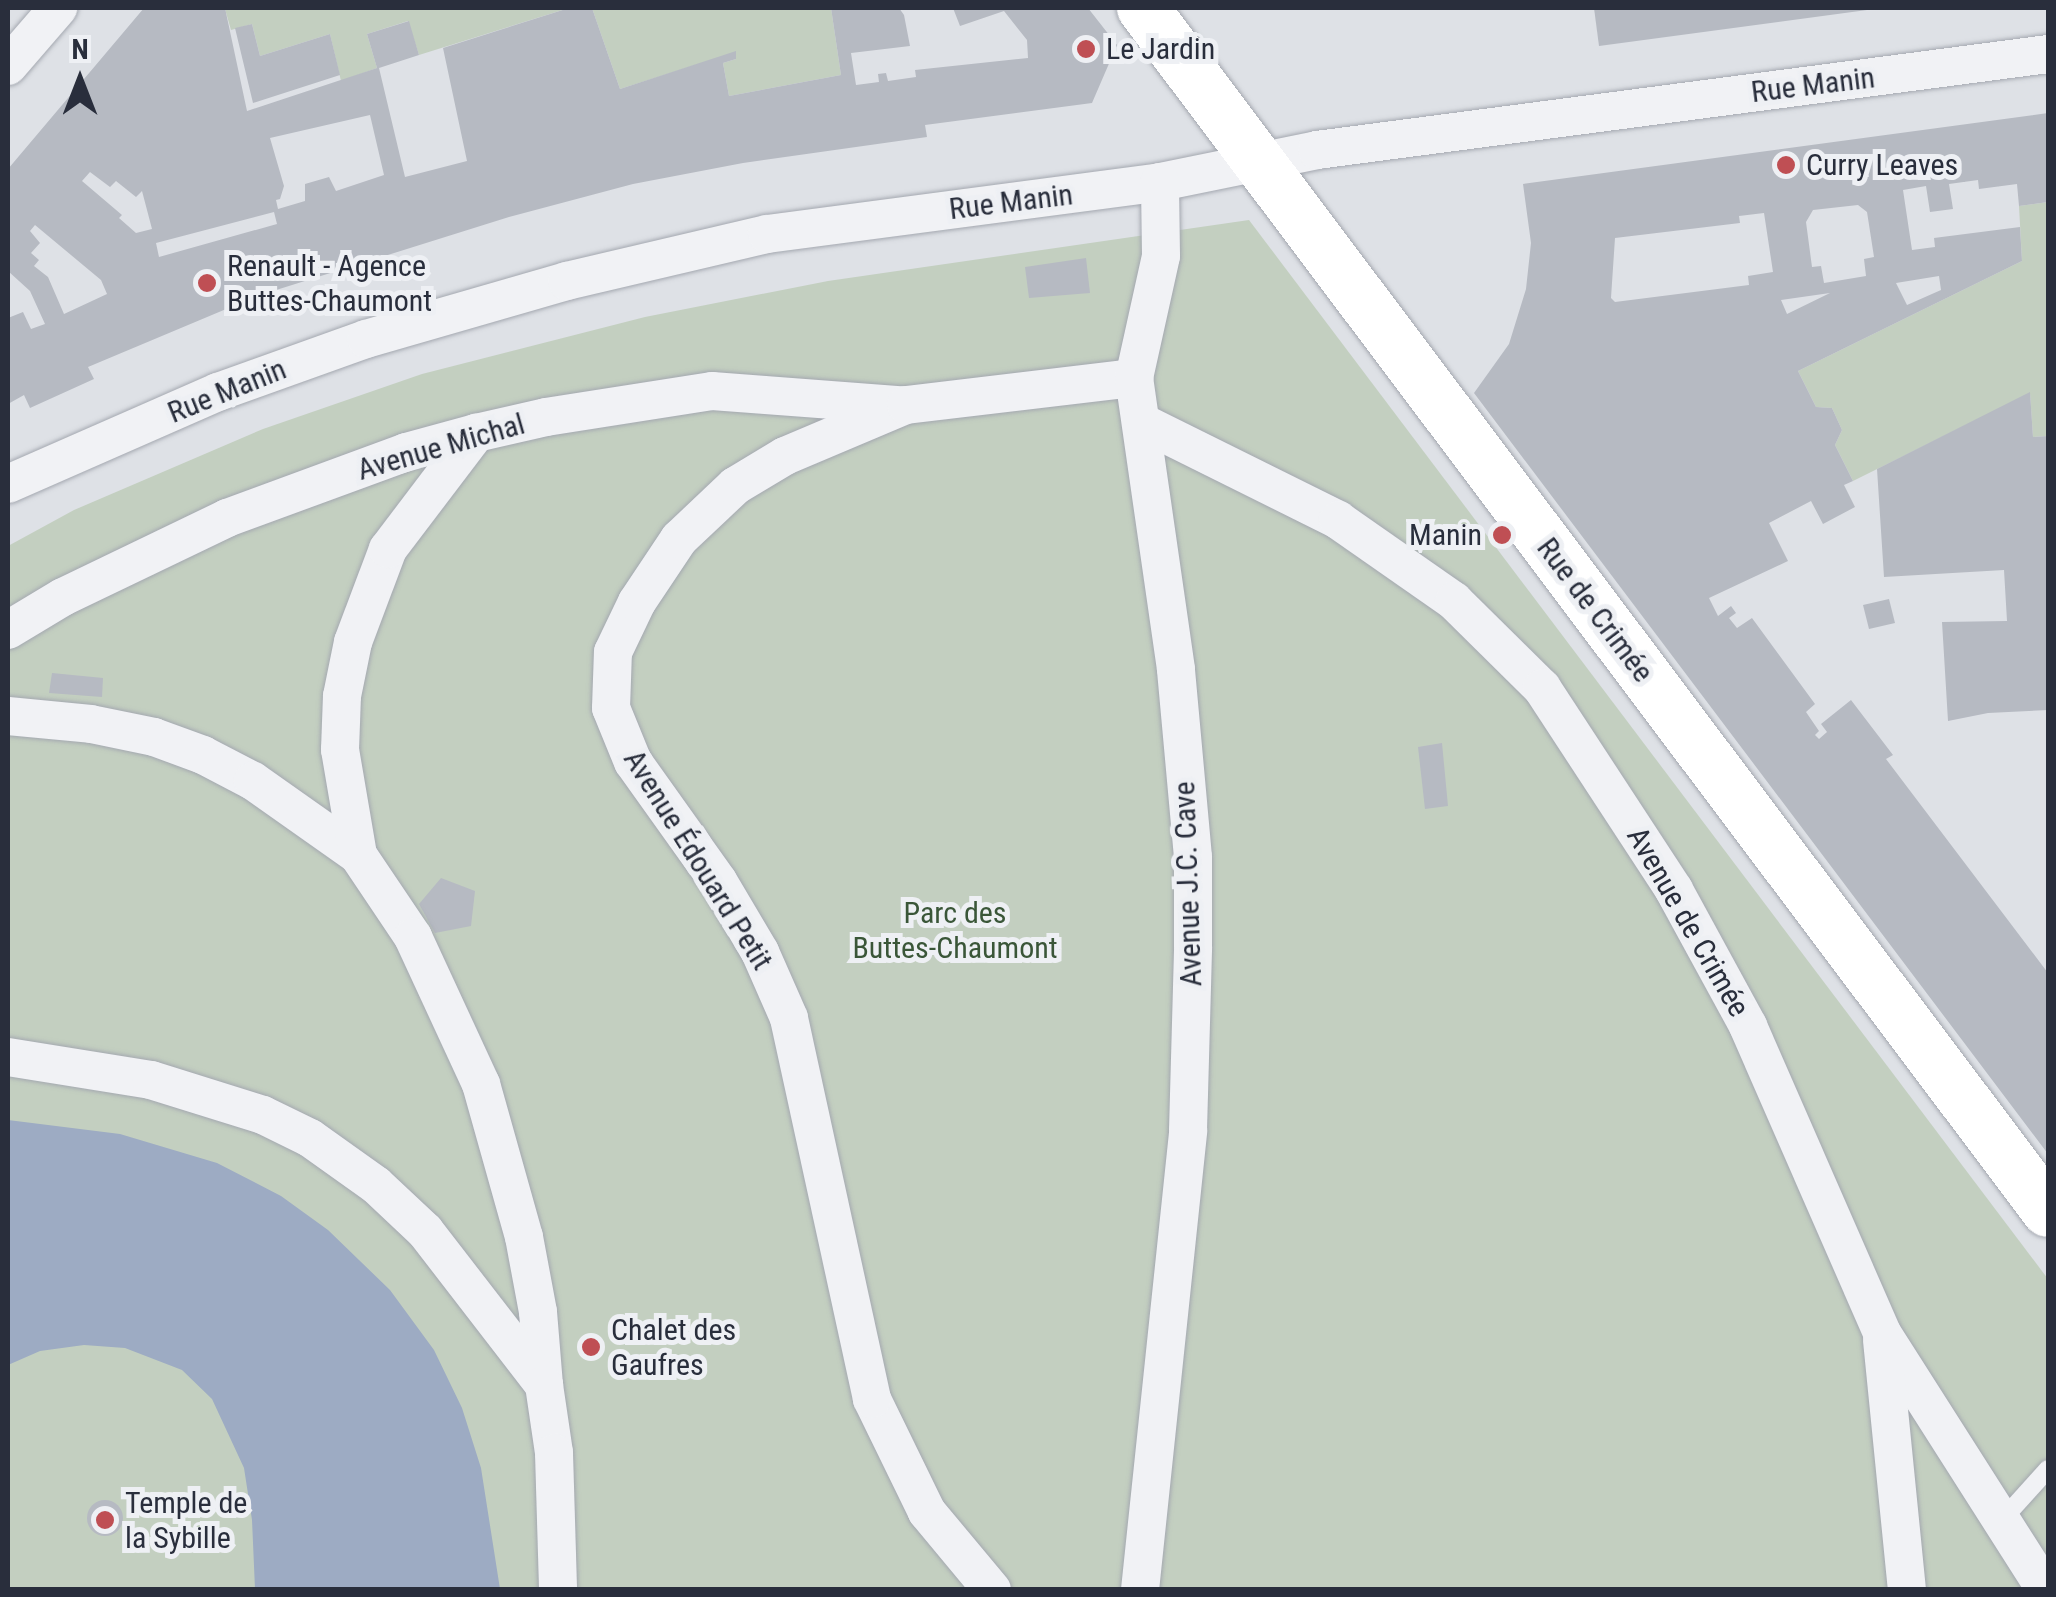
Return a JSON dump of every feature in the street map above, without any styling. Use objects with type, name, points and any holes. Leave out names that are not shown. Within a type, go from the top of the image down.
[{"type":"street","points":[[8,66],[58,8]]},
{"type":"street","name":"Rue de Crimée","points":[[1143,8],[2048,1211]]},
{"type":"street","name":"Rue Manin","points":[[8,484],[218,392],[366,339],[567,282],[767,234],[1160,182],[1254,160],[2048,54]]},
{"type":"street","name":"Avenue J.C. Cave","points":[[1140,1590],[1188,1130],[1193,947],[1193,857],[1176,669],[1134,378],[1161,256],[1160,182]]},
{"type":"street","name":"Avenue Édouard Petit","points":[[992,1590],[927,1512],[872,1399],[789,1018],[760,952],[718,880],[633,762],[611,708],[613,652],[637,602],[678,539],[735,486],[768,466],[906,405],[1134,378]]},
{"type":"street","name":"Avenue Michal","points":[[8,630],[63,597],[227,518],[406,452],[476,433],[546,417],[712,391],[906,405]]},
{"type":"street","name":"Avenue de Crimée","points":[[1143,423],[1338,520],[1454,601],[1542,688],[1674,890],[1748,1026],[1882,1333],[2046,1590]]},
{"type":"street","points":[[358,855],[340,750],[342,696],[352,642],[388,549],[476,433]]},
{"type":"street","points":[[8,716],[90,724],[154,737],[203,755],[253,781],[358,855],[413,938],[481,1084],[524,1237],[538,1312],[554,1453],[558,1590]]},
{"type":"street","points":[[8,1057],[151,1080],[262,1115],[310,1138],[376,1185],[425,1231],[544,1385]]},
{"type":"street","points":[[1882,1333],[1907,1590]]},
{"type":"lane","points":[[2001,1521],[2048,1469]]},
{"type":"green space","points":[[569,8],[419,55],[408,21],[367,34],[377,68],[341,81],[330,34],[260,56],[252,24],[231,30],[225,9]]},
{"type":"green space","points":[[592,8],[831,8],[841,75],[729,96],[723,63],[736,59],[736,52],[620,89]]},
{"type":"green space","points":[[2048,202],[2048,436],[2033,437],[2030,393],[1853,481],[1835,445],[1842,430],[1832,408],[1816,407],[1798,371],[2022,261],[2019,206]]},
{"type":"green space","name":"Parc des Buttes-Chaumont","points":[[1249,220],[2048,1279],[2048,1589],[8,1589],[8,546],[74,510],[263,429],[422,374],[645,317],[828,281]]},
{"type":"water","points":[[8,1120],[120,1134],[217,1163],[281,1196],[328,1230],[390,1290],[434,1350],[462,1408],[481,1468],[500,1589],[255,1589],[252,1520],[244,1468],[212,1399],[182,1370],[125,1348],[84,1345],[40,1351],[8,1365]]},
{"type":"building","points":[[144,8],[225,8],[247,111],[377,68],[367,34],[409,21],[419,55],[379,68],[405,177],[467,161],[443,48],[569,8],[592,8],[620,89],[736,51],[736,59],[723,63],[729,96],[841,75],[831,8],[899,8],[904,15],[910,46],[851,53],[856,85],[879,82],[878,74],[886,73],[888,81],[916,77],[915,70],[1028,58],[1027,40],[1004,11],[960,26],[953,8],[1088,8],[1117,45],[1092,103],[925,125],[927,137],[743,163],[633,184],[509,217],[257,296],[88,367],[94,379],[30,408],[24,395],[8,404],[8,318],[23,312],[31,329],[45,324],[30,291],[8,271],[8,169]],"holes":[[[370,115],[384,175],[336,191],[329,177],[305,184],[305,201],[278,209],[276,200],[284,186],[270,138]],[[90,172],[110,187],[116,181],[136,197],[142,191],[152,229],[136,233],[119,218],[122,215],[82,181]],[[274,212],[277,224],[159,257],[156,243]],[[35,225],[101,280],[107,294],[64,314],[48,277],[34,266],[39,260],[31,253],[40,243],[30,231]]]},
{"type":"building","points":[[1594,8],[1867,8],[1867,10],[1599,46]]},
{"type":"building","points":[[252,24],[260,56],[330,34],[340,75],[253,103],[235,28]]},
{"type":"building","points":[[2048,113],[2048,202],[2019,206],[2017,184],[1979,189],[1978,180],[1949,184],[1953,209],[1930,212],[1926,186],[1903,190],[1912,250],[1935,247],[1934,238],[2020,227],[2022,261],[1798,371],[1816,407],[1832,408],[1842,430],[1835,445],[1853,481],[1844,485],[1855,507],[1823,524],[1811,501],[1769,523],[1788,561],[1709,598],[1718,616],[1731,606],[1736,613],[1729,618],[1737,628],[1752,618],[1815,704],[1806,712],[1819,731],[1815,735],[1819,739],[1827,732],[1821,724],[1851,700],[1893,755],[1886,759],[2048,973],[2048,1154],[1474,393],[1509,344],[1526,289],[1531,243],[1523,184]],"holes":[[[1858,205],[1867,212],[1874,257],[1864,259],[1866,276],[1824,283],[1821,266],[1812,267],[1806,222],[1813,210]],[[1764,213],[1773,272],[1748,276],[1749,285],[1615,302],[1611,298],[1615,238],[1740,223],[1739,216]],[[1939,276],[1941,290],[1907,305],[1896,283]],[[1830,293],[1787,314],[1781,300]]]},
{"type":"building","points":[[1086,258],[1090,293],[1029,298],[1025,267]]},
{"type":"building","points":[[2030,392],[2033,437],[2048,436],[2048,710],[1988,713],[1948,721],[1942,622],[2007,621],[2004,570],[1884,577],[1877,469]]},
{"type":"building","points":[[1889,599],[1895,623],[1869,629],[1863,605]]},
{"type":"building","points":[[52,673],[103,678],[102,697],[49,693]]},
{"type":"building","points":[[1442,743],[1448,806],[1425,809],[1418,747]]},
{"type":"building","points":[[441,878],[475,891],[471,926],[435,933],[419,904]]},
{"type":"building","name":"Temple de la Sybille","points":[[105,1500],[118,1505],[123,1518],[118,1531],[105,1536],[92,1531],[87,1518],[92,1505]]},
{"type":"place","name":"Le Jardin","points":[[1086,49]]},
{"type":"place","name":"Curry Leaves","points":[[1786,165]]},
{"type":"place","name":"Renault - Agence Buttes-Chaumont","points":[[207,283]]},
{"type":"place","name":"Manin","points":[[1502,535]]},
{"type":"place","name":"Chalet des Gaufres","points":[[591,1347]]},
{"type":"place","name":"Temple de la Sybille","points":[[105,1520]]}]
